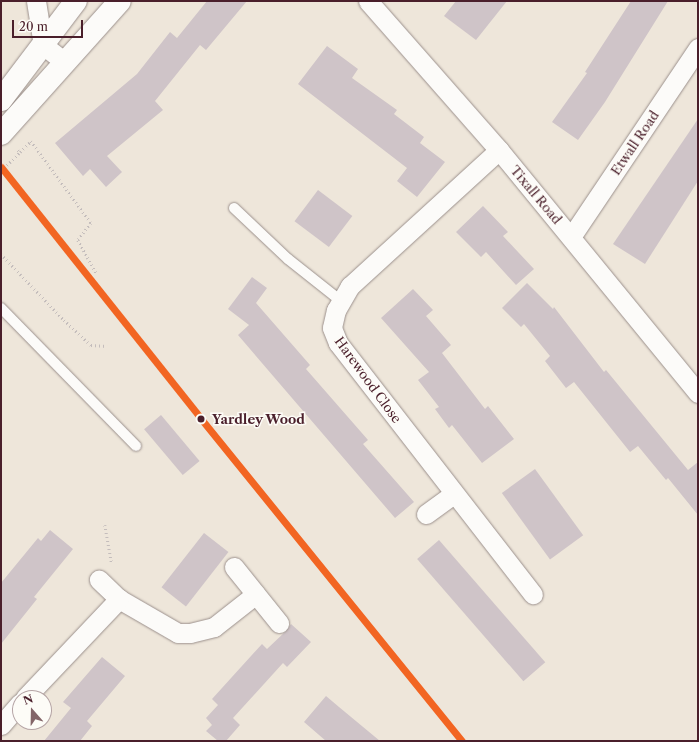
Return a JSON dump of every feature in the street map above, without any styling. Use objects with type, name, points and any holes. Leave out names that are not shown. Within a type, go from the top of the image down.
[{"type":"street","points":[[36,1],[43,45],[66,62]]},
{"type":"street","points":[[1,100],[76,1]]},
{"type":"street","points":[[1,134],[120,1]]},
{"type":"street","name":"Tixall Road","points":[[368,1],[499,150],[698,393]]},
{"type":"street","name":"Etwall Road","points":[[571,237],[698,48]]},
{"type":"street","name":"Harewood Close","points":[[499,150],[350,286],[336,310],[332,328],[338,343],[533,594]]},
{"type":"street","points":[[426,514],[454,494]]},
{"type":"street","points":[[234,567],[279,623]]},
{"type":"street","points":[[99,580],[119,599],[178,633],[190,633],[214,627],[256,594]]},
{"type":"street","points":[[33,690],[119,599]]},
{"type":"street","points":[[1,725],[12,712]]},
{"type":"lane","points":[[234,208],[288,259],[341,301]]},
{"type":"lane","points":[[1,308],[136,446]]},
{"type":"path","points":[[31,141],[91,223],[78,240],[97,274]]},
{"type":"path","points":[[1,172],[20,152]]},
{"type":"path","points":[[1,254],[64,320],[91,345],[107,346]]},
{"type":"building","points":[[207,1],[247,1],[206,50],[200,45],[155,101],[163,110],[107,156],[122,172],[106,187],[90,169],[83,176],[55,143],[137,74],[170,32],[177,38]]},
{"type":"building","points":[[456,1],[507,1],[476,40],[444,16]]},
{"type":"building","points":[[631,1],[668,1],[605,102],[578,140],[552,122],[587,73],[585,72]]},
{"type":"building","points":[[327,46],[358,69],[352,78],[397,110],[394,114],[424,137],[420,143],[445,162],[417,197],[397,181],[407,168],[298,84]]},
{"type":"building","points":[[698,119],[698,181],[645,264],[613,244]]},
{"type":"building","points":[[318,190],[352,216],[329,247],[295,221]]},
{"type":"building","points":[[483,206],[508,232],[503,236],[534,269],[516,285],[486,252],[481,257],[456,232]]},
{"type":"building","points":[[252,277],[267,288],[256,303],[310,365],[306,369],[368,440],[363,444],[414,502],[395,518],[238,335],[249,325],[228,309]]},
{"type":"building","points":[[527,283],[553,309],[554,307],[604,372],[606,370],[688,470],[698,462],[698,515],[668,478],[666,480],[638,446],[630,452],[574,382],[566,388],[545,361],[550,356],[524,324],[521,327],[502,308]]},
{"type":"building","points":[[413,289],[433,310],[426,316],[451,345],[442,353],[485,409],[488,406],[514,439],[482,463],[452,425],[449,428],[435,409],[439,407],[418,380],[429,372],[381,318]]},
{"type":"building","points":[[161,415],[200,461],[183,475],[144,429]]},
{"type":"building","points":[[535,469],[583,535],[550,559],[502,493]]},
{"type":"building","points":[[50,530],[73,549],[34,597],[37,599],[1,644],[1,583],[38,538],[41,541]]},
{"type":"building","points":[[204,533],[228,552],[186,606],[162,587]]},
{"type":"building","points":[[439,540],[545,662],[523,681],[417,559]]},
{"type":"building","points":[[291,624],[311,642],[287,667],[283,663],[233,718],[240,725],[226,741],[218,741],[206,731],[212,725],[206,718],[218,705],[212,699],[262,644],[267,649],[286,631]]},
{"type":"building","points":[[102,657],[125,676],[87,721],[92,726],[80,741],[44,741],[71,708],[63,702]]},
{"type":"building","points":[[326,696],[380,741],[326,741],[304,722]]},
{"type":"transit line","points":[[1,167],[202,420],[462,741]]},
{"type":"place","name":"Yardley Wood","points":[[201,419]]}]
